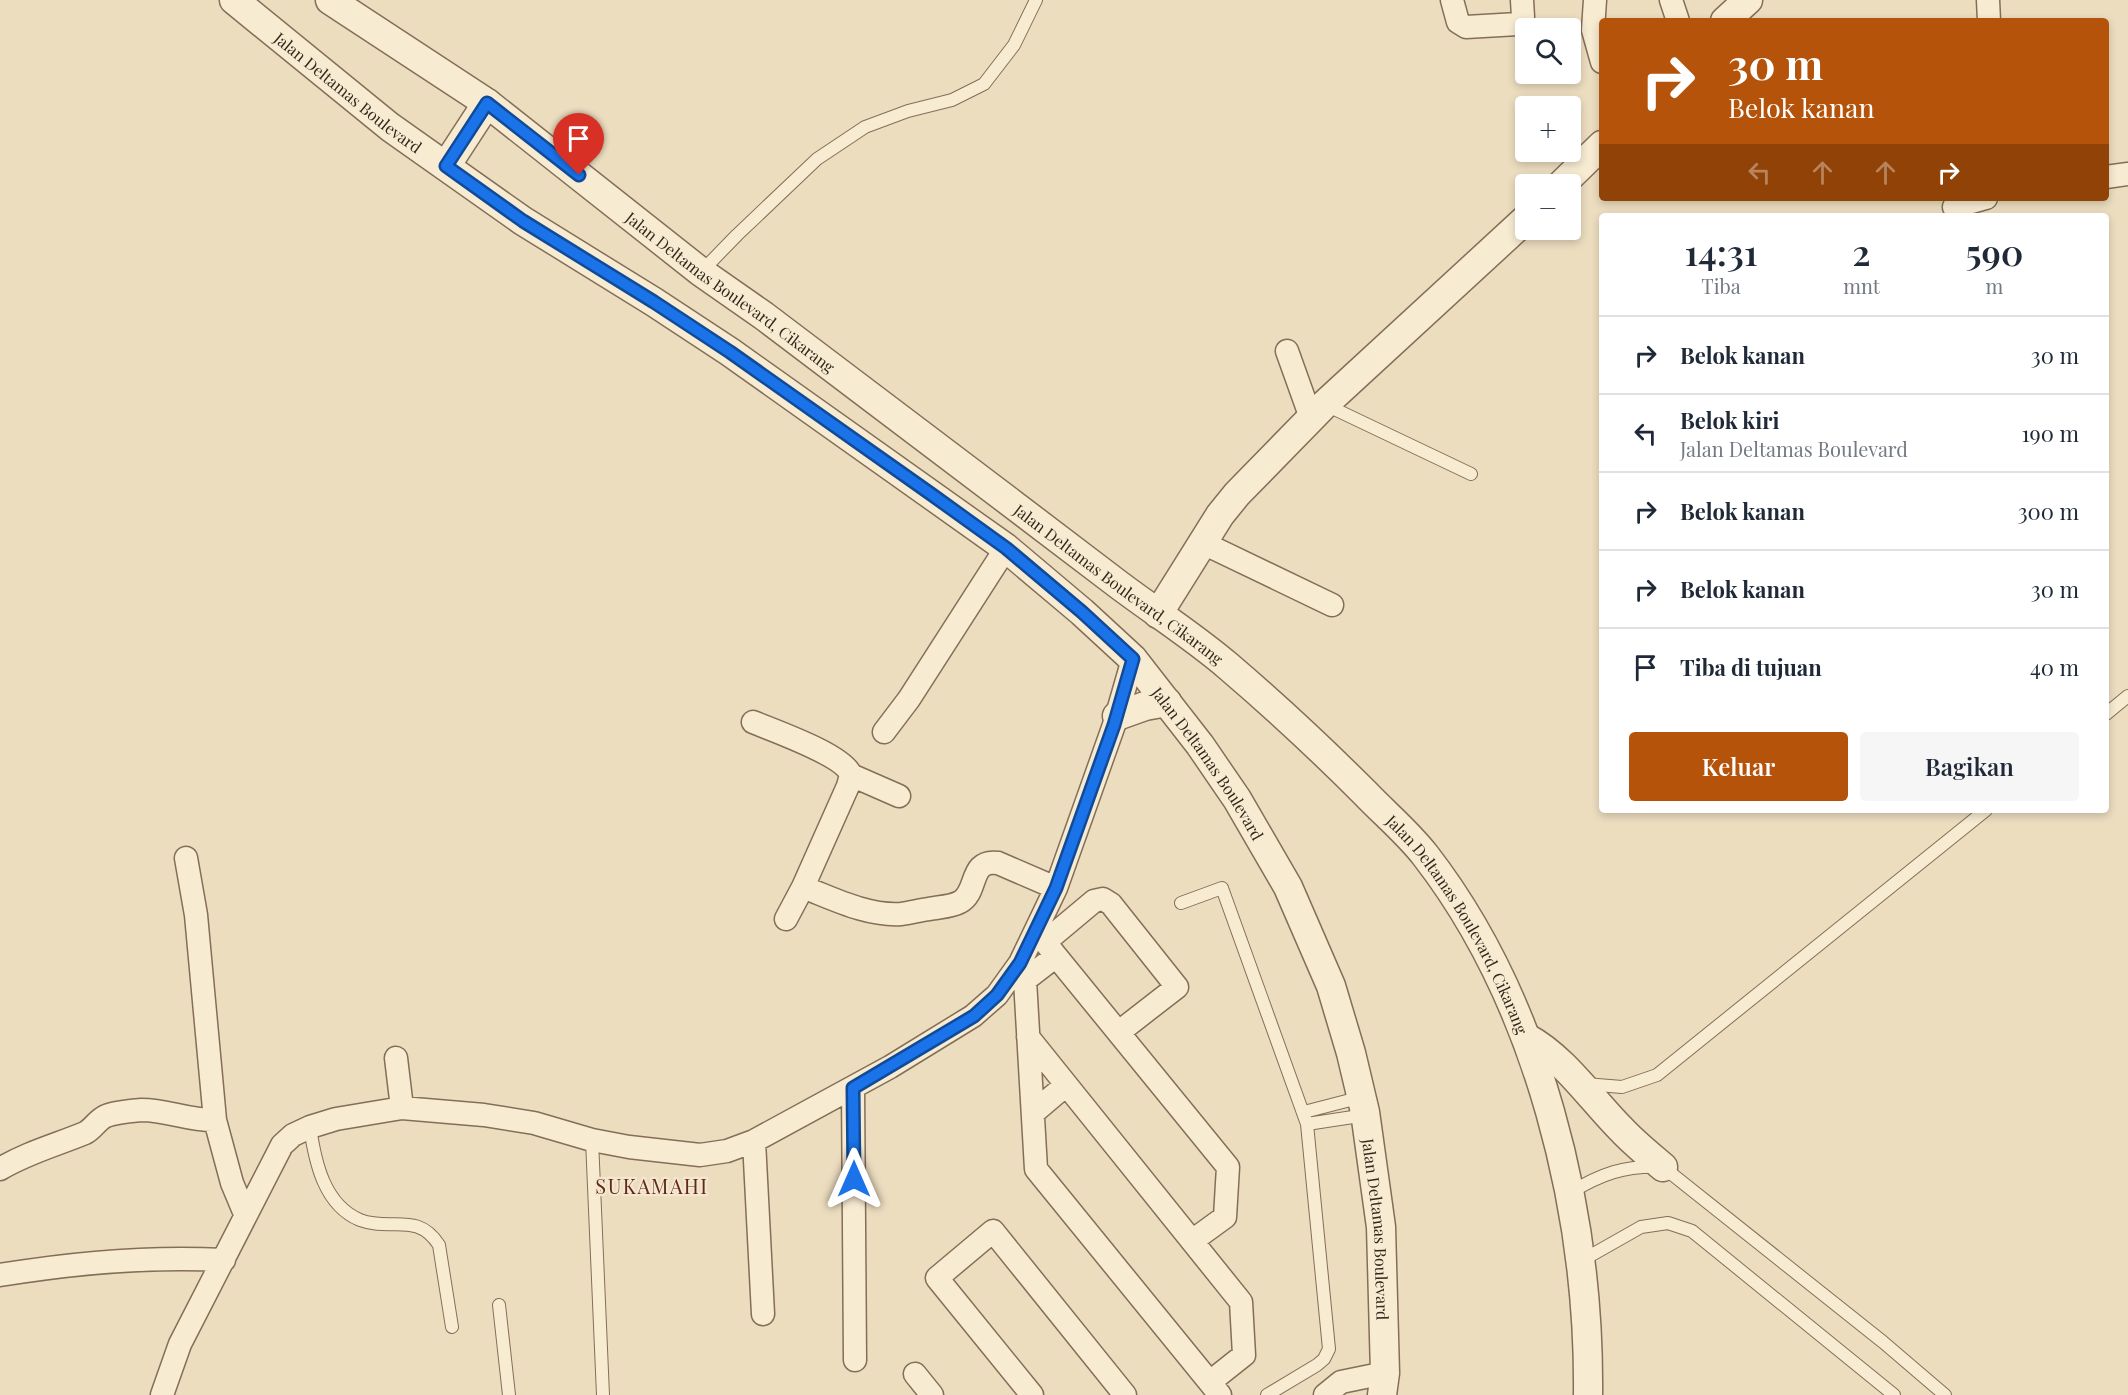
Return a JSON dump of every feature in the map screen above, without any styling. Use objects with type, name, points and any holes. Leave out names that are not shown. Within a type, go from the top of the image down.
[{"type":"street","name":"Jalan Deltamas Boulevard","points":[[234,0],[390,127],[523,221],[730,352],[1006,548],[1082,612],[1133,659],[1200,745],[1237,799],[1288,887],[1331,986],[1352,1053],[1364,1106],[1381,1227],[1384,1384]]},
{"type":"street","name":"Jalan Deltamas Boulevard, Cikarang","points":[[330,0],[487,103],[701,272],[774,323],[1226,664],[1318,746],[1403,830],[1426,856],[1464,912],[1491,961],[1527,1038],[1552,1118],[1581,1261],[1589,1354],[1588,1395]]},
{"type":"street","points":[[1452,0],[1458,22],[1466,27],[1518,24],[1523,17],[1522,0]]},
{"type":"street","points":[[1595,0],[1593,30],[1599,51]]},
{"type":"street","points":[[1671,0],[1677,18]]},
{"type":"street","points":[[1728,18],[1748,0]]},
{"type":"street","points":[[1988,0],[1989,18]]},
{"type":"street","points":[[446,166],[487,103]]},
{"type":"street","points":[[1572,174],[1599,148]]},
{"type":"street","points":[[2109,177],[2128,174]]},
{"type":"street","points":[[1954,207],[1975,201]]},
{"type":"street","points":[[1158,614],[1220,515],[1237,494],[1318,411],[1515,229]]},
{"type":"street","points":[[1287,351],[1318,411]]},
{"type":"street","points":[[1203,543],[1332,605]]},
{"type":"street","points":[[884,732],[909,699],[1006,548]]},
{"type":"street","points":[[162,1395],[180,1344],[282,1145],[293,1135],[310,1127],[336,1119],[402,1108],[484,1115],[534,1123],[592,1140],[629,1147],[700,1155],[727,1151],[754,1141],[853,1088],[974,1016],[997,995],[1020,963],[1056,888],[1116,716],[1133,659]]},
{"type":"street","points":[[1116,716],[1145,706],[1167,702]]},
{"type":"street","points":[[753,722],[807,744],[844,764],[850,774],[899,796]]},
{"type":"street","points":[[786,919],[803,887],[848,786],[850,774]]},
{"type":"street","points":[[186,858],[196,915],[215,1120],[232,1183],[245,1214]]},
{"type":"street","points":[[803,887],[859,908],[902,914],[962,901],[969,893],[978,870],[983,864],[991,862],[998,862],[1056,888]]},
{"type":"street","points":[[1119,1032],[1177,987],[1111,904],[1103,899],[1094,901],[1046,942],[1228,1167],[1225,1217],[1192,1241]]},
{"type":"street","points":[[1028,1037],[1241,1302],[1244,1356],[1215,1389],[1036,1169],[1028,1037],[1025,980],[1056,956]]},
{"type":"street","points":[[1527,1038],[1540,1045],[1580,1084],[1621,1130],[1663,1167]]},
{"type":"street","points":[[396,1058],[402,1108]]},
{"type":"street","points":[[1033,1113],[1066,1085]]},
{"type":"street","points":[[853,1088],[855,1360]]},
{"type":"street","points":[[0,1169],[16,1159],[88,1132],[102,1118],[114,1114],[144,1110],[187,1119],[215,1120]]},
{"type":"street","points":[[754,1141],[764,1314]]},
{"type":"street","points":[[1032,1395],[937,1278],[993,1231],[1125,1395]]},
{"type":"street","points":[[0,1275],[56,1267],[179,1258],[224,1260]]},
{"type":"street","points":[[915,1374],[932,1395]]},
{"type":"street","points":[[1325,1395],[1341,1382],[1384,1384]]},
{"type":"lane","points":[[701,272],[737,234],[817,159],[865,127],[908,111],[952,100],[984,84],[1014,45],[1036,0]]},
{"type":"lane","points":[[1318,411],[1470,474]]},
{"type":"lane","points":[[2109,712],[2128,696]]},
{"type":"lane","points":[[1580,1084],[1622,1087],[1657,1076],[1982,813]]},
{"type":"lane","points":[[1181,903],[1222,888],[1306,1118],[1329,1349],[1324,1359],[1317,1365],[1267,1395]]},
{"type":"lane","points":[[1306,1118],[1364,1106]]},
{"type":"lane","points":[[1306,1118],[1364,1106]]},
{"type":"lane","points":[[310,1127],[313,1149],[322,1178],[335,1203],[362,1221],[421,1226],[432,1233],[439,1245],[452,1327]]},
{"type":"lane","points":[[592,1140],[603,1395]]},
{"type":"lane","points":[[1568,1194],[1608,1173],[1641,1166],[1663,1167],[1883,1342],[1945,1395]]},
{"type":"lane","points":[[1581,1261],[1641,1227],[1668,1223],[1692,1231],[1894,1395]]},
{"type":"lane","points":[[499,1305],[509,1395]]},
{"type":"district","name":"SUKAMAHI","points":[[652,1185]]},
{"type":"route","points":[[579,175],[487,103],[446,166],[523,221],[730,352],[931,494],[1006,548],[1082,612],[1133,659],[1114,725],[1056,888],[1020,963],[997,995],[974,1016],[853,1088],[854,1179]]}]
